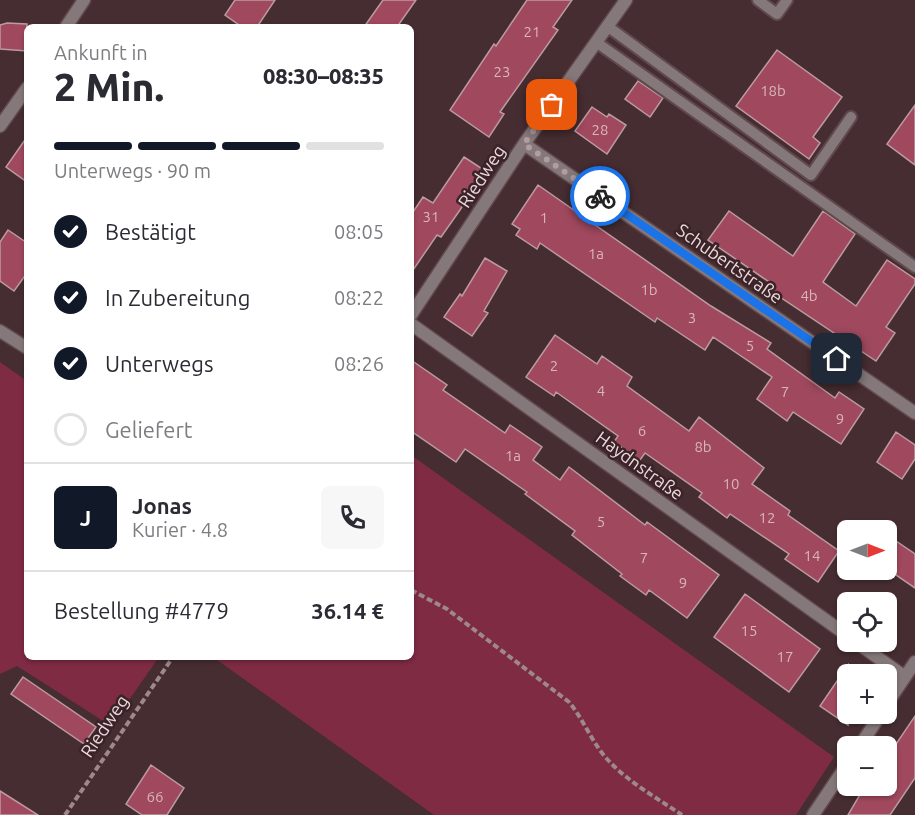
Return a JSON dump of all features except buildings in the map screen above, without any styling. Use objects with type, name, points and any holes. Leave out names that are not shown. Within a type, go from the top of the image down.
[{"type":"street","points":[[68,24],[84,0]]},
{"type":"street","name":"Riedweg","points":[[414,310],[524,144],[626,0]]},
{"type":"street","points":[[0,126],[24,92]]},
{"type":"street","name":"Schubertstraße","points":[[524,144],[915,413]]},
{"type":"street","name":"Haydnstraße","points":[[414,326],[837,628]]},
{"type":"street","points":[[0,331],[24,346]]},
{"type":"street","points":[[870,652],[905,677]]},
{"type":"street","points":[[897,689],[915,662]]},
{"type":"street","points":[[813,815],[837,780]]},
{"type":"lane","points":[[758,0],[777,14],[787,0]]},
{"type":"lane","points":[[607,26],[811,175],[850,117]]},
{"type":"lane","points":[[596,42],[915,267]]},
{"type":"path","points":[[414,592],[447,609],[569,702],[583,719],[606,759],[622,774],[682,815]]},
{"type":"path","name":"Riedweg","points":[[65,815],[171,660]]},
{"type":"shaded area","points":[[0,362],[24,379],[24,660],[157,660],[111,726],[17,666],[0,674]]},
{"type":"shaded area","points":[[414,457],[834,757],[796,815],[434,815],[217,660],[414,660]]},
{"type":"way so far","points":[[552,105],[524,144],[600,196]]},
{"type":"route","points":[[600,196],[837,359]]}]
